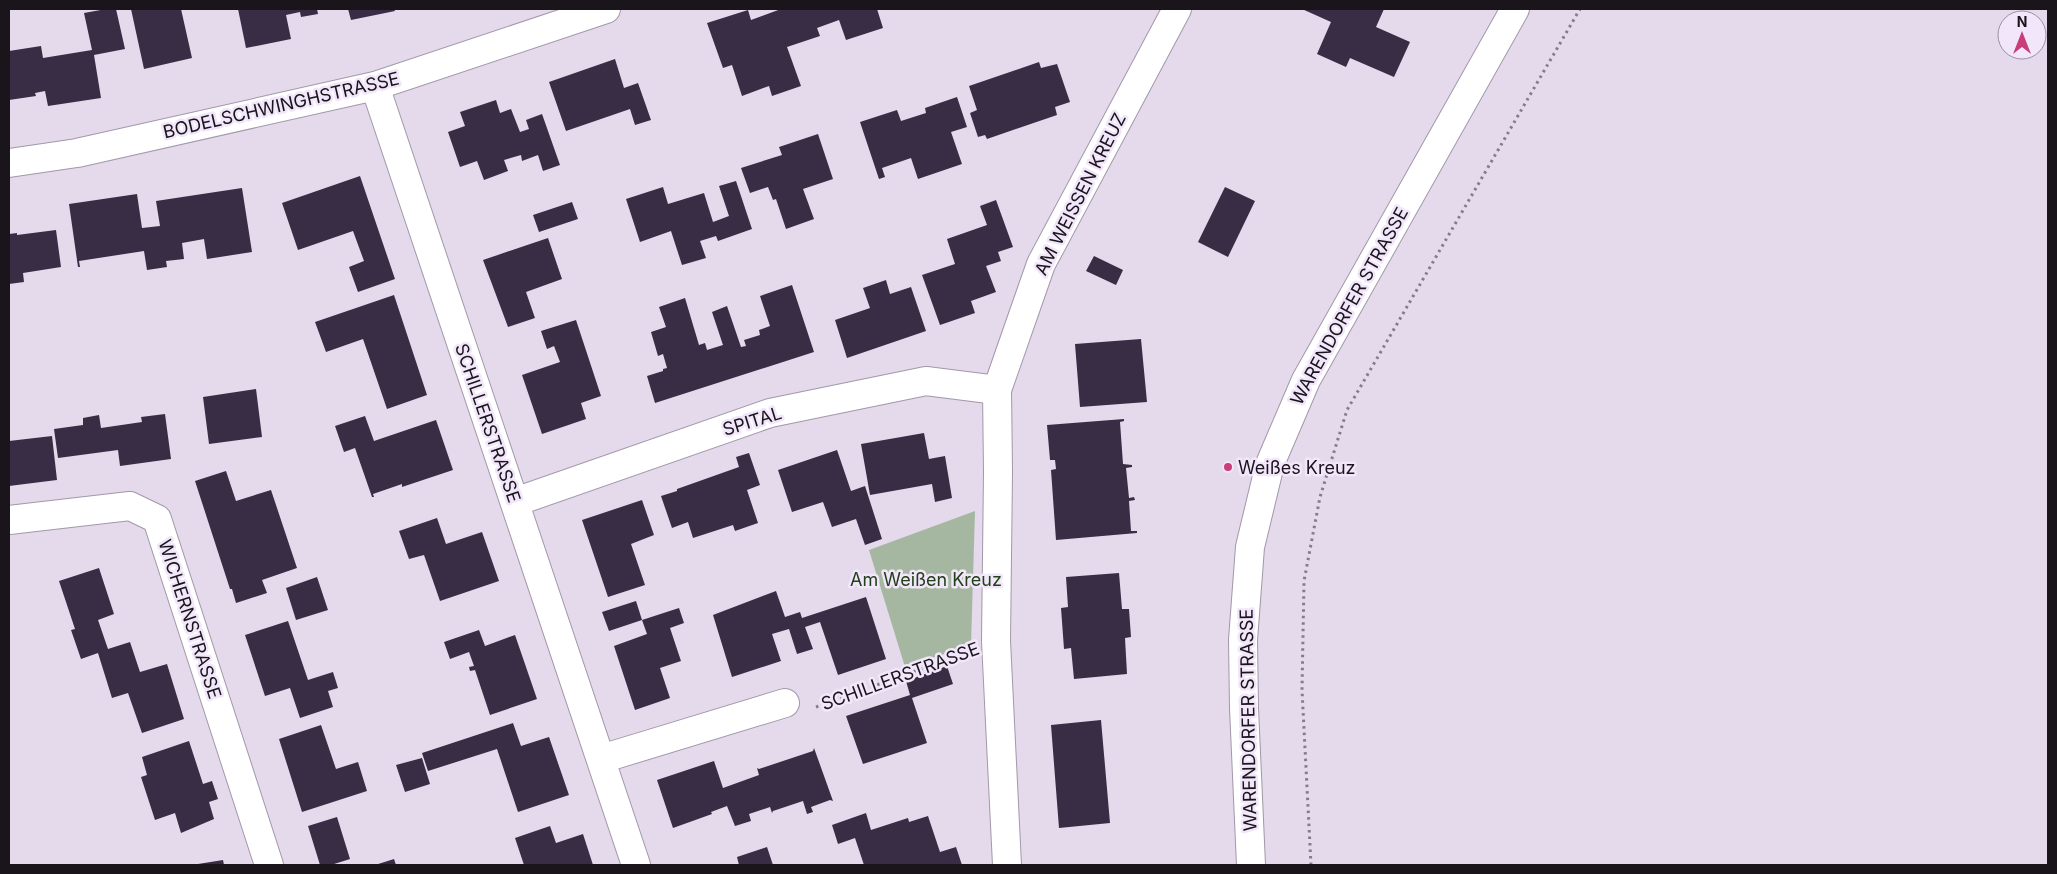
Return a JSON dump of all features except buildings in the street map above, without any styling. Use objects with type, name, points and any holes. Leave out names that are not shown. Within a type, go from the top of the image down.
[{"type":"street","name":"BODELSCHWINGHSTRASSE","points":[[9,163],[77,153],[375,86],[606,9]]},
{"type":"street","name":"AM WEISSEN KREUZ","points":[[1007,865],[996,641],[997,390],[1041,264],[1177,9]]},
{"type":"street","name":"WARENDORFER STRASSE","points":[[1251,865],[1243,640],[1250,548],[1270,464],[1306,380],[1515,9]]},
{"type":"street","name":"SCHILLERSTRASSE","points":[[375,86],[636,865]]},
{"type":"street","name":"SPITAL","points":[[515,502],[770,413],[926,381],[997,390]]},
{"type":"street","name":"WICHERNSTRASSE","points":[[9,520],[130,506],[157,519],[269,865]]},
{"type":"street","points":[[601,760],[785,703]]},
{"type":"path","points":[[1311,865],[1302,690],[1304,581],[1320,497],[1347,410],[1580,9]]},
{"type":"path","name":"SCHILLERSTRASSE","points":[[785,703],[814,708],[996,641]]},
{"type":"green space","name":"Am Weißen Kreuz","points":[[975,511],[971,645],[905,667],[869,550]]},
{"type":"place","name":"Weißes Kreuz","points":[[1228,467]]}]
